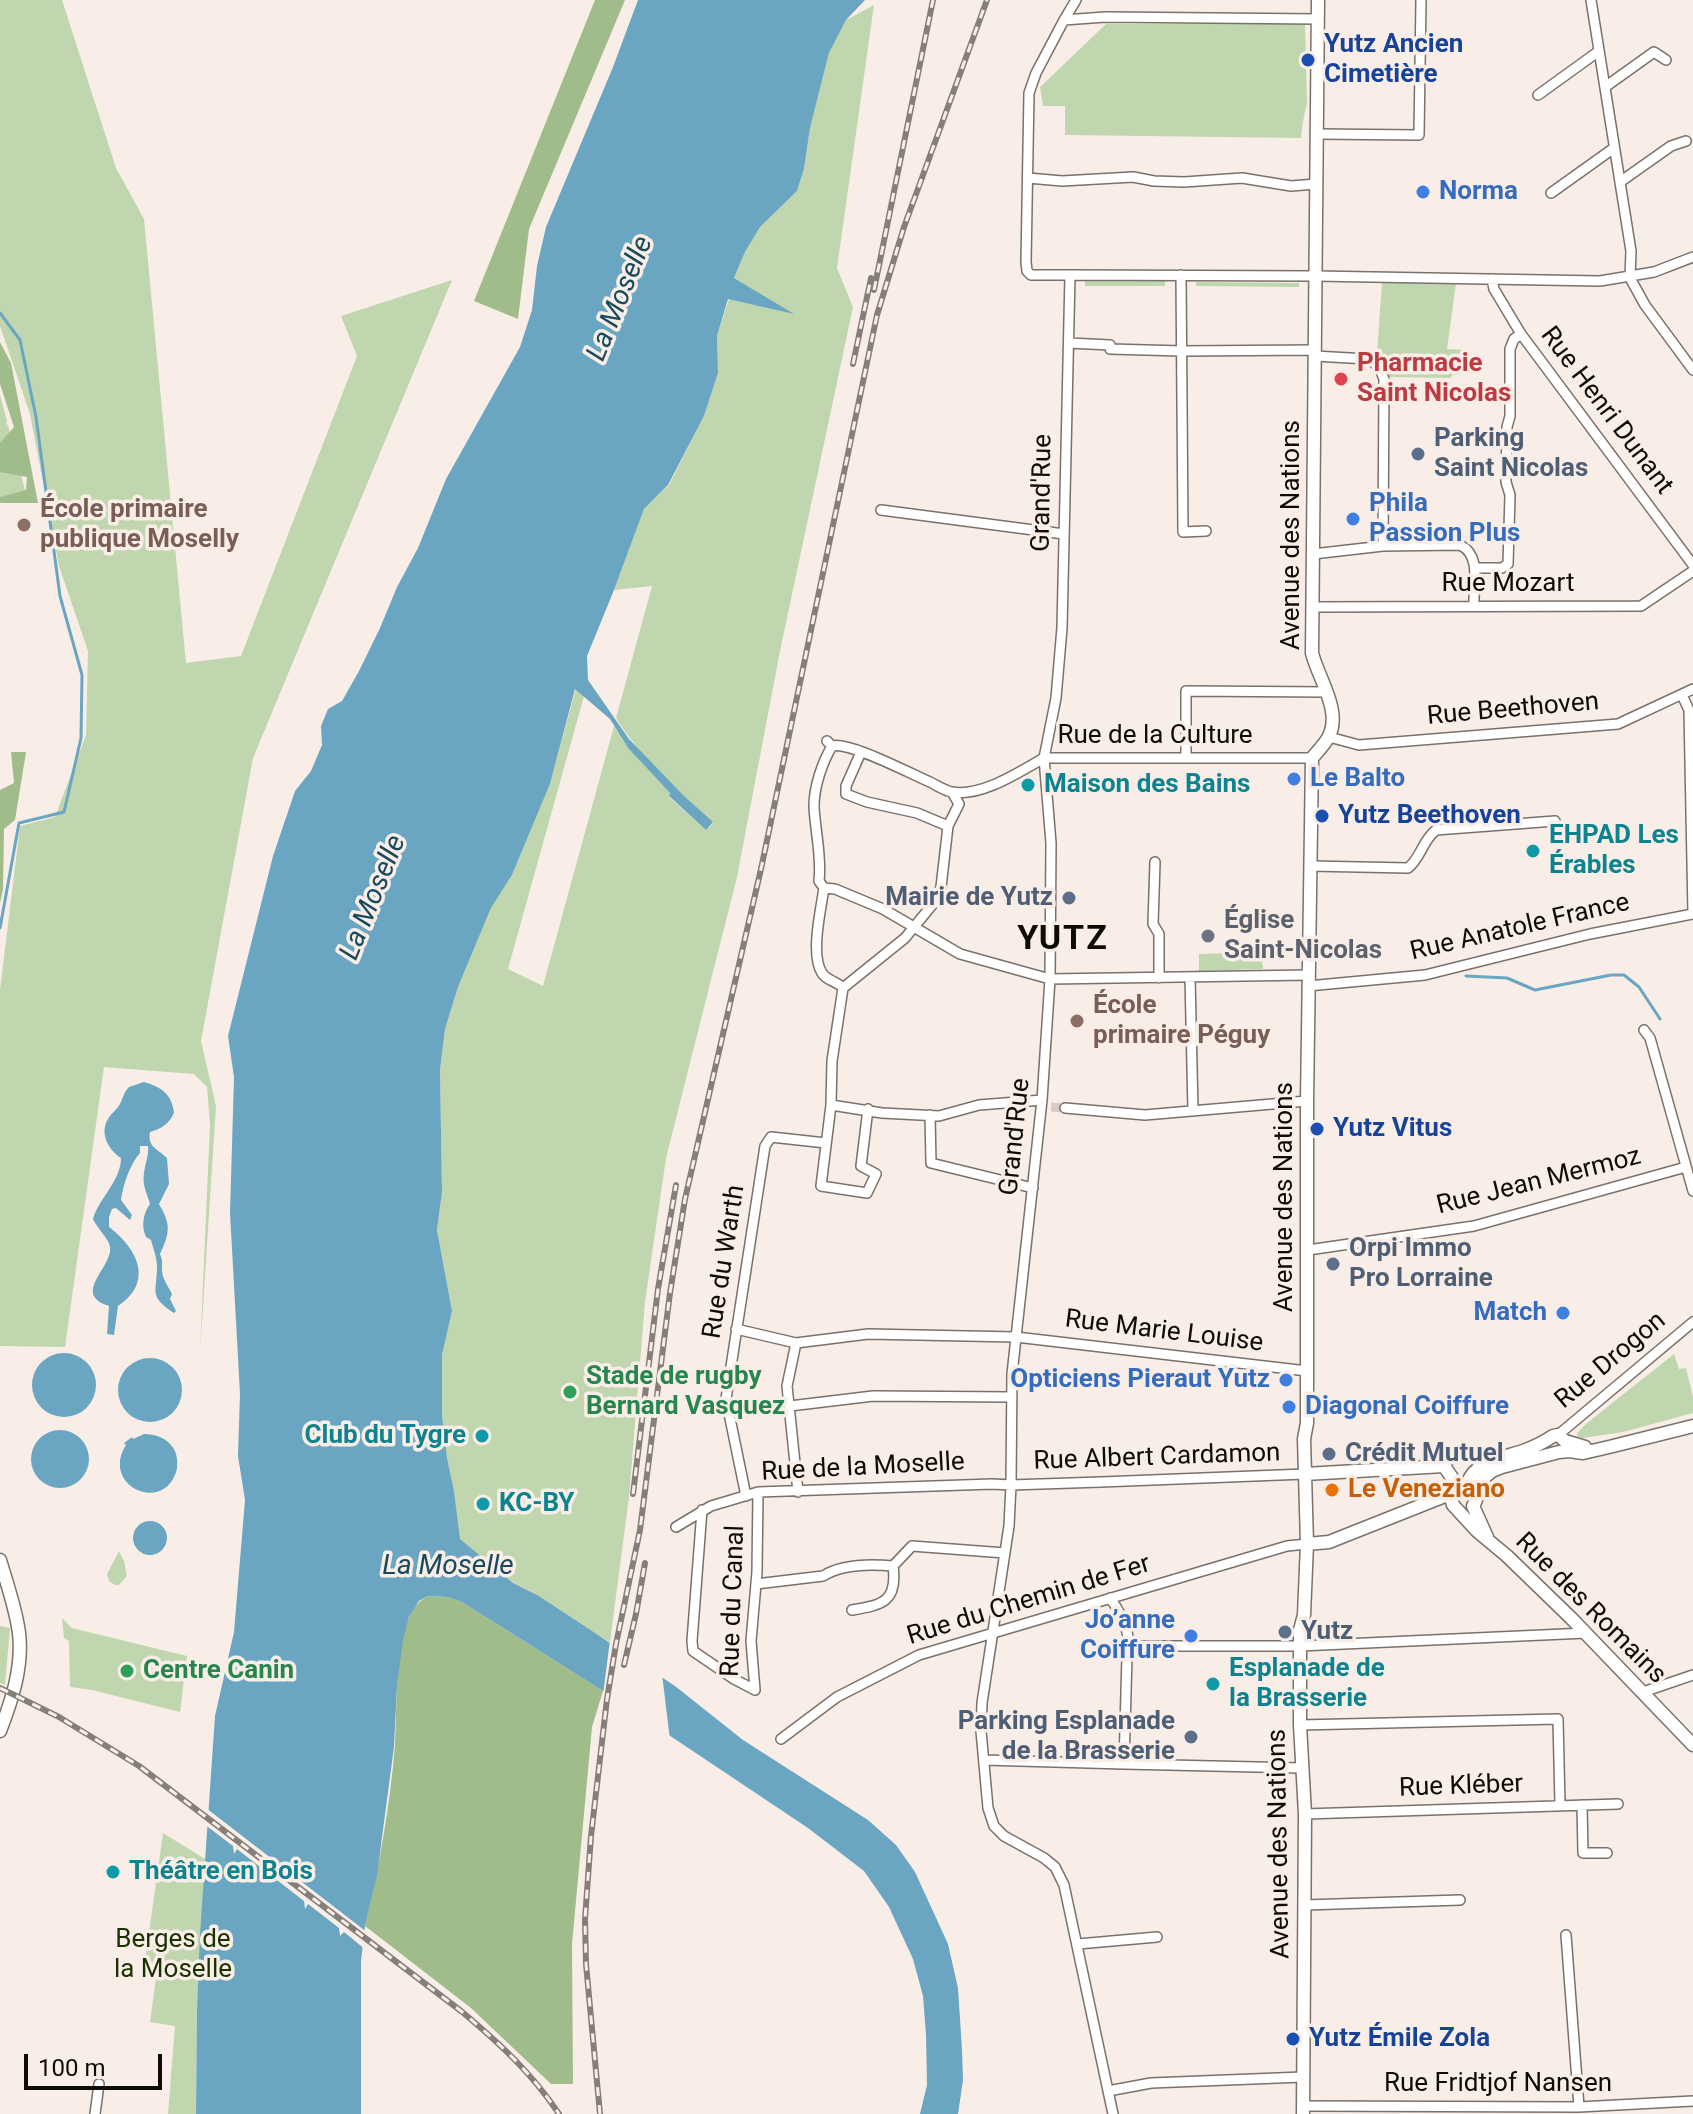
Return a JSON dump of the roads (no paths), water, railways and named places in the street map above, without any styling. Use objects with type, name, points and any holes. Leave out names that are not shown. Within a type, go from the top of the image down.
[{"type":"main road","name":"Avenue des Nations","points":[[1318,0],[1312,653],[1332,708],[1329,737]]},
{"type":"main road","points":[[1312,758],[1329,737]]},
{"type":"main road","name":"Avenue des Nations","points":[[1303,2110],[1305,1784],[1301,1768],[1300,1630],[1304,1615],[1307,1544],[1304,1439],[1307,1423],[1307,1101],[1312,758]]},
{"type":"main road","points":[[1561,1443],[1569,1451],[1583,1453],[1693,1426]]},
{"type":"main road","points":[[1462,1487],[1484,1464],[1499,1457],[1561,1443]]},
{"type":"main road","points":[[1307,1544],[1329,1542],[1561,1443]]},
{"type":"main road","points":[[1305,1474],[1444,1466]]},
{"type":"main road","name":"Rue des Romains","points":[[1444,1466],[1462,1487],[1450,1502],[1586,1633],[1693,1745]]},
{"type":"main road","points":[[1458,1509],[1466,1510],[1473,1506],[1477,1497],[1462,1487]]},
{"type":"main road","name":"Rue des Romains","points":[[1473,1506],[1488,1540]]},
{"type":"main road","points":[[0,1560],[19,1632],[20,1657],[12,1699],[0,1731]]},
{"type":"street","points":[[1076,0],[1032,81],[1028,105],[1027,271],[1031,275],[1600,281],[1654,272],[1693,257]]},
{"type":"street","points":[[1317,134],[1419,135],[1421,0]]},
{"type":"street","points":[[1591,0],[1631,251],[1630,278],[1645,305],[1693,370]]},
{"type":"street","points":[[1064,20],[1105,17],[1318,19]]},
{"type":"street","points":[[1538,95],[1599,51]]},
{"type":"street","points":[[1605,87],[1654,52],[1666,60]]},
{"type":"street","points":[[1620,182],[1671,146],[1686,141]]},
{"type":"street","points":[[1551,193],[1614,148]]},
{"type":"street","points":[[1028,178],[1062,181],[1133,177],[1184,182],[1242,178],[1291,186],[1316,184]]},
{"type":"street","name":"Grand'Rue","points":[[1070,275],[1062,628],[1056,698],[1044,758],[1051,843],[1045,1105],[1016,1337],[1011,1485],[1005,1553],[982,1703],[981,1731],[988,1808],[994,1826],[1004,1836],[1055,1867],[1064,1885],[1113,2114]]},
{"type":"street","points":[[1181,275],[1183,532],[1206,531]]},
{"type":"street","name":"Rue Henri Dunant","points":[[1492,279],[1494,289],[1521,334],[1693,568]]},
{"type":"street","points":[[1475,568],[1502,568],[1508,564],[1510,495],[1506,482],[1510,349],[1514,339],[1521,334]]},
{"type":"street","points":[[1069,343],[1110,345],[1110,349],[1315,353],[1375,362],[1384,379],[1383,546]]},
{"type":"street","points":[[881,510],[1064,534]]},
{"type":"street","points":[[1313,554],[1383,546],[1460,545],[1468,548],[1473,555],[1474,606]]},
{"type":"street","name":"Rue Mozart","points":[[1313,607],[1641,606],[1693,568]]},
{"type":"street","name":"Rue Beethoven","points":[[1329,737],[1359,745],[1618,724],[1693,689]]},
{"type":"street","points":[[1186,758],[1186,691],[1327,692]]},
{"type":"street","points":[[1682,695],[1689,710],[1693,914]]},
{"type":"street","points":[[843,988],[821,972],[817,960],[822,884],[814,803],[829,744],[861,752],[952,792],[959,804],[948,826],[937,899],[894,948],[843,988],[832,1061],[831,1105],[821,1186],[867,1193],[876,1174],[861,1166],[868,1109]]},
{"type":"street","points":[[861,752],[846,786],[846,794],[917,813],[948,826]]},
{"type":"street","name":"Rue de la Culture","points":[[952,792],[982,790],[1044,758],[1312,758]]},
{"type":"street","points":[[1310,866],[1408,868],[1416,861],[1428,836],[1436,830],[1555,821]]},
{"type":"street","points":[[1155,862],[1153,924],[1159,934],[1159,978]]},
{"type":"street","name":"Rue Anatole France","points":[[822,884],[883,909],[960,954],[1050,979],[1190,977],[1308,981],[1425,975],[1590,934],[1693,914]]},
{"type":"street","points":[[1190,977],[1193,1111]]},
{"type":"street","points":[[1644,1030],[1650,1038],[1693,1191]]},
{"type":"street","points":[[1065,1108],[1145,1115],[1307,1101]]},
{"type":"street","points":[[831,1105],[882,1113],[939,1116],[979,1105],[1045,1105]]},
{"type":"street","points":[[930,1115],[931,1163],[1033,1188]]},
{"type":"street","name":"Rue du Warth","points":[[746,1496],[726,1399],[765,1146],[771,1137],[826,1143]]},
{"type":"street","name":"Rue Jean Mermoz","points":[[1308,1250],[1474,1226],[1686,1167]]},
{"type":"street","name":"Rue Drogon","points":[[1561,1443],[1693,1322]]},
{"type":"street","points":[[736,1329],[796,1343],[787,1386],[798,1492]]},
{"type":"street","name":"Rue Marie Louise","points":[[796,1343],[868,1334],[1016,1337],[1307,1371]]},
{"type":"street","points":[[790,1406],[873,1396],[1012,1397]]},
{"type":"street","points":[[1444,1466],[1452,1457],[1499,1457]]},
{"type":"street","name":"Rue Albert Cardamon","points":[[1011,1485],[1305,1474]]},
{"type":"street","name":"Rue de la Moselle","points":[[676,1527],[702,1510],[758,1492],[1011,1485]]},
{"type":"street","name":"Rue du Canal","points":[[702,1510],[693,1651],[755,1690],[751,1641],[758,1492]]},
{"type":"street","name":"Rue du Chemin de Fer","points":[[781,1739],[837,1697],[919,1655],[1287,1546],[1307,1544]]},
{"type":"street","points":[[756,1584],[823,1576],[832,1570],[893,1566],[912,1546],[1005,1553]]},
{"type":"street","points":[[852,1610],[878,1606],[889,1597],[895,1581],[893,1566]]},
{"type":"street","points":[[1110,1598],[1126,1623],[1129,1646],[1124,1764]]},
{"type":"street","points":[[1129,1646],[1300,1646],[1586,1633]]},
{"type":"street","points":[[1643,1692],[1693,1675]]},
{"type":"street","points":[[1300,1725],[1558,1719],[1560,1805]]},
{"type":"street","points":[[984,1760],[1301,1768]]},
{"type":"street","name":"Rue Kléber","points":[[1305,1814],[1618,1804]]},
{"type":"street","points":[[1582,1805],[1583,1853],[1607,1853]]},
{"type":"street","points":[[1305,1905],[1460,1900]]},
{"type":"street","points":[[1566,1935],[1579,2107]]},
{"type":"street","points":[[1078,1944],[1157,1937]]},
{"type":"street","points":[[1108,2091],[1151,2083],[1303,2077]]},
{"type":"street","points":[[95,2114],[99,2084]]},
{"type":"street","name":"Rue Fridtjof Nansen","points":[[1303,2110],[1532,2110],[1693,2101]]},
{"type":"water","name":"La Moselle","points":[[638,0],[865,0],[846,20],[829,53],[797,191],[760,227],[734,278],[794,314],[728,299],[717,336],[718,373],[704,416],[668,485],[644,509],[587,656],[588,680],[629,739],[713,822],[706,830],[669,796],[670,793],[628,748],[610,719],[575,689],[550,784],[512,875],[491,908],[458,987],[445,1029],[440,1070],[442,1192],[437,1230],[452,1311],[442,1355],[442,1415],[447,1458],[460,1539],[513,1583],[539,1596],[675,1686],[743,1740],[868,1820],[896,1845],[915,1872],[948,1944],[958,1988],[962,2050],[963,2080],[958,2114],[920,2114],[927,2085],[923,1996],[913,1959],[889,1907],[864,1871],[808,1828],[603,1691],[462,1602],[428,1596],[419,1601],[409,1617],[403,1640],[394,1747],[377,1875],[365,1926],[361,1961],[361,2114],[196,2114],[200,1934],[215,1716],[234,1632],[245,1500],[238,1456],[240,1394],[230,1213],[234,1077],[228,1036],[273,856],[295,791],[311,771],[322,745],[321,726],[328,709],[342,701],[359,671],[418,548],[446,479],[520,347],[532,310],[546,227]]},
{"type":"water","points":[[144,1082],[165,1093],[174,1113],[164,1126],[150,1132],[150,1141],[167,1158],[169,1184],[159,1204],[168,1229],[160,1254],[163,1274],[172,1294],[170,1299],[176,1311],[174,1313],[157,1298],[156,1260],[143,1224],[150,1204],[144,1182],[148,1146],[140,1146],[121,1200],[132,1215],[130,1220],[116,1208],[112,1209],[109,1217],[109,1227],[134,1255],[139,1276],[129,1297],[118,1306],[114,1335],[107,1334],[109,1306],[98,1301],[94,1295],[93,1287],[106,1263],[110,1247],[93,1219],[120,1166],[121,1158],[105,1136],[105,1125],[129,1087]]},
{"type":"water","points":[[64,1353],[87,1362],[96,1385],[87,1408],[64,1417],[41,1408],[32,1385],[41,1362]]},
{"type":"water","points":[[150,1358],[162,1360],[173,1367],[180,1378],[180,1402],[173,1413],[162,1420],[150,1422],[138,1420],[127,1413],[120,1402],[118,1390],[120,1378],[127,1367],[138,1360]]},
{"type":"water","points":[[60,1430],[81,1438],[89,1459],[81,1480],[60,1488],[39,1480],[31,1459],[39,1438]]},
{"type":"water","points":[[144,1434],[166,1440],[177,1457],[175,1475],[167,1486],[157,1492],[135,1489],[126,1482],[121,1471],[124,1443]]},
{"type":"water","points":[[150,1521],[162,1526],[167,1538],[162,1550],[150,1555],[138,1550],[133,1538],[138,1526]]},
{"type":"waterway","points":[[0,313],[20,340],[36,417],[60,596],[82,675],[81,738],[64,812],[19,823],[0,928]]},
{"type":"waterway","points":[[1466,976],[1507,978],[1535,990],[1624,975],[1639,987],[1660,1019]]},
{"type":"tunnel","points":[[1051,1107],[1065,1108]]},
{"type":"railway","points":[[874,290],[933,0]]},
{"type":"railway","points":[[600,2114],[586,1964],[585,1919],[591,1836],[607,1699],[640,1530],[685,1199],[761,869],[877,315],[904,227],[987,0]]},
{"type":"railway","points":[[853,364],[871,278]]},
{"type":"railway","points":[[633,1494],[658,1289],[676,1185]]},
{"type":"railway","points":[[624,1665],[645,1563]]},
{"type":"railway","points":[[0,1688],[59,1717],[139,1766],[461,2011],[514,2059],[559,2114]]},
{"type":"place","name":"Yutz Ancien Cimetière","points":[[1308,60]]},
{"type":"place","name":"Norma","points":[[1423,192]]},
{"type":"place","name":"Pharmacie Saint Nicolas","points":[[1341,379]]},
{"type":"place","name":"Parking Saint Nicolas","points":[[1418,454]]},
{"type":"place","name":"Phila Passion Plus","points":[[1353,519]]},
{"type":"place","name":"École primaire publique Moselly","points":[[24,525]]},
{"type":"place","name":"Le Balto","points":[[1294,779]]},
{"type":"place","name":"Maison des Bains","points":[[1028,785]]},
{"type":"place","name":"Yutz Beethoven","points":[[1322,816]]},
{"type":"place","name":"EHPAD Les Érables","points":[[1533,851]]},
{"type":"place","name":"Mairie de Yutz","points":[[1069,898]]},
{"type":"place","name":"Église Saint-Nicolas","points":[[1208,936]]},
{"type":"place","name":"École primaire Péguy","points":[[1077,1021]]},
{"type":"place","name":"Yutz Vitus","points":[[1317,1129]]},
{"type":"place","name":"Orpi Immo Pro Lorraine","points":[[1333,1264]]},
{"type":"place","name":"Match","points":[[1563,1313]]},
{"type":"place","name":"Opticiens Pieraut Yutz","points":[[1286,1380]]},
{"type":"place","name":"Stade de rugby Bernard Vasquez","points":[[570,1392]]},
{"type":"place","name":"Diagonal Coiffure","points":[[1289,1407]]},
{"type":"place","name":"Club du Tygre","points":[[482,1436]]},
{"type":"place","name":"Crédit Mutuel","points":[[1329,1454]]},
{"type":"place","name":"Le Veneziano","points":[[1332,1490]]},
{"type":"place","name":"KC-BY","points":[[483,1504]]},
{"type":"place","name":"Yutz","points":[[1285,1632]]},
{"type":"place","name":"Jo’anne Coiffure","points":[[1191,1636]]},
{"type":"place","name":"Centre Canin","points":[[127,1671]]},
{"type":"place","name":"Esplanade de la Brasserie","points":[[1213,1684]]},
{"type":"place","name":"Parking Esplanade de la Brasserie","points":[[1191,1737]]},
{"type":"place","name":"Théâtre en Bois","points":[[113,1872]]},
{"type":"place","name":"Yutz Émile Zola","points":[[1293,2039]]},
{"type":"district","name":"YUTZ","points":[[1063,940]]},
{"type":"park label","name":"Berges de la Moselle","points":[[173,1955]]}]
